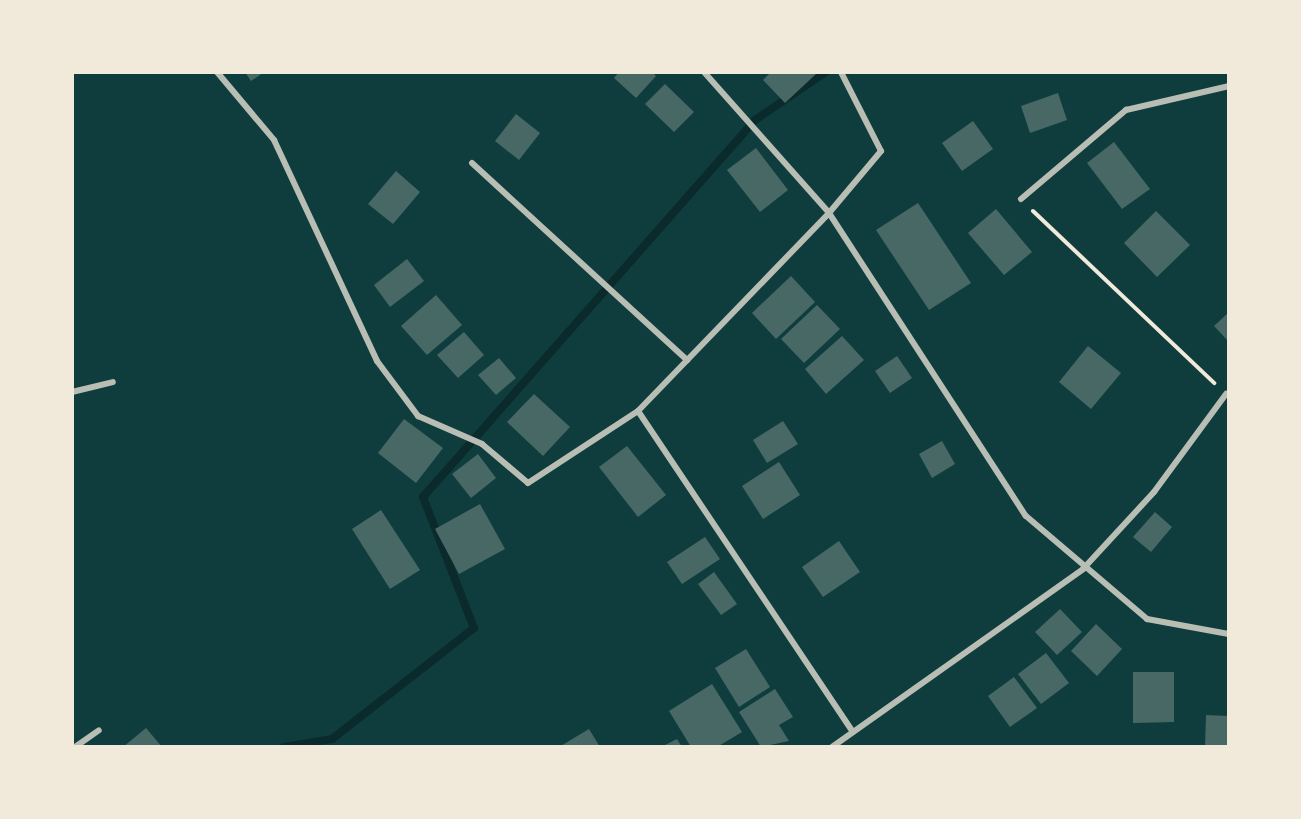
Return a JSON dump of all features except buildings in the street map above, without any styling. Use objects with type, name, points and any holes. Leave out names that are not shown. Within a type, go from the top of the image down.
[{"type":"street","points":[[217,72],[274,140],[377,361],[417,416],[482,444],[528,483],[638,411],[829,213],[881,151],[841,72]]},
{"type":"street","points":[[704,72],[829,213],[1026,516],[1083,569],[1147,619],[1229,634]]},
{"type":"street","points":[[1021,199],[1126,110],[1229,86]]},
{"type":"street","points":[[472,163],[687,360]]},
{"type":"street","points":[[72,392],[113,382]]},
{"type":"street","points":[[832,747],[1083,569],[1154,492],[1226,394]]},
{"type":"street","points":[[638,411],[853,732]]},
{"type":"street","points":[[75,747],[99,730]]},
{"type":"path","points":[[1021,199],[1226,394]]},
{"type":"waterway","points":[[284,747],[332,739],[474,628],[423,497],[755,120],[826,72]]}]
